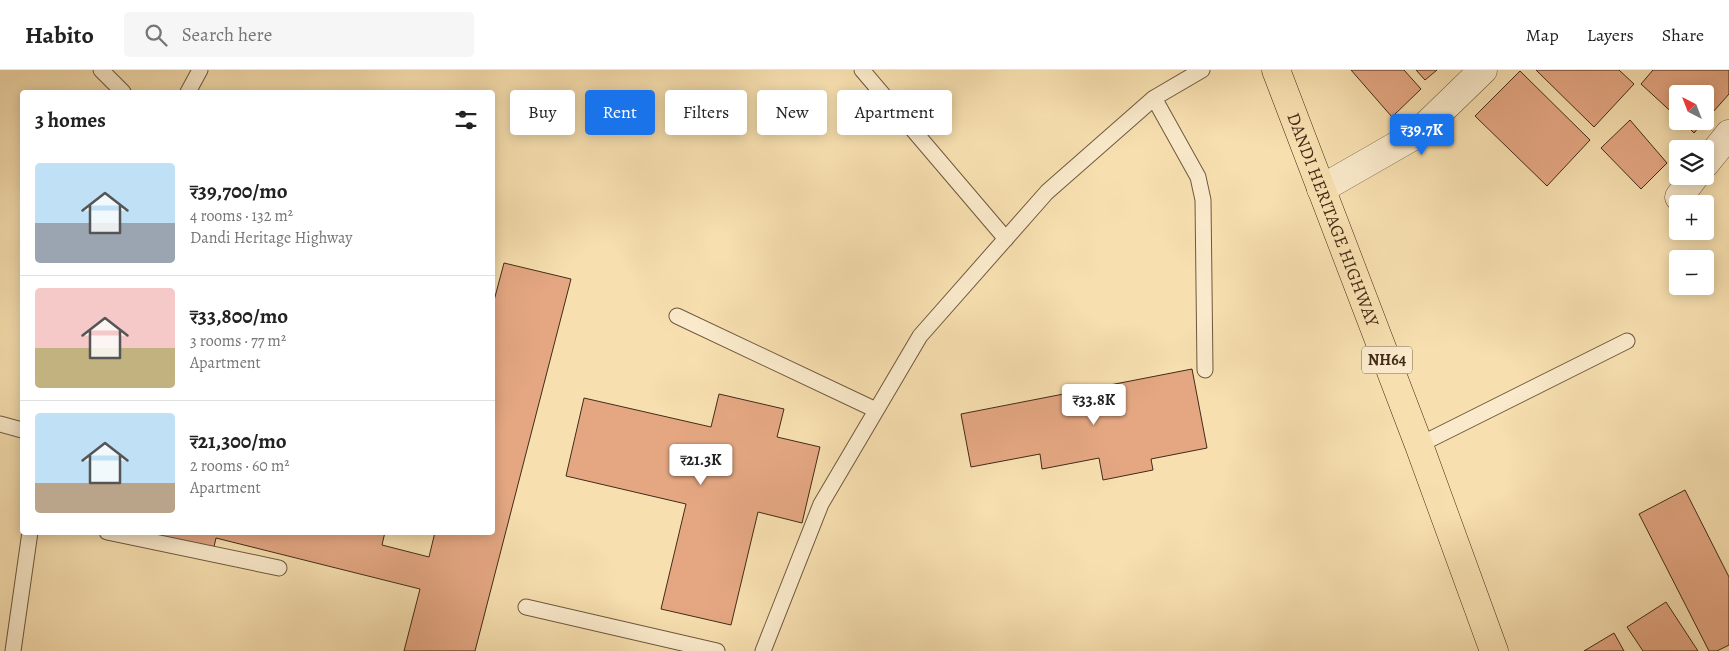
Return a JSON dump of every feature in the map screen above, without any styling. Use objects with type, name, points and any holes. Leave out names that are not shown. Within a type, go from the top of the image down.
[{"type":"highway","name":"DANDI HERITAGE HIGHWAY","points":[[1276,70],[1419,445],[1494,651]]},
{"type":"street","points":[[1321,189],[1416,134],[1483,70]]},
{"type":"street","points":[[1714,153],[1729,134]]},
{"type":"lane","points":[[101,70],[121,90]]},
{"type":"lane","points":[[189,90],[200,70]]},
{"type":"lane","points":[[862,70],[1006,239]]},
{"type":"lane","points":[[763,651],[821,504],[920,336],[1047,192],[1154,98],[1202,70]]},
{"type":"lane","points":[[1154,98],[1198,177],[1203,200],[1205,370]]},
{"type":"lane","points":[[677,316],[876,410]]},
{"type":"lane","points":[[1419,445],[1627,341]]},
{"type":"lane","points":[[0,424],[20,429]]},
{"type":"lane","points":[[9,646],[29,535]]},
{"type":"lane","points":[[121,535],[280,568]]},
{"type":"lane","points":[[526,607],[717,651]]},
{"type":"building","points":[[1351,70],[1404,70],[1421,89],[1392,117]]},
{"type":"building","points":[[1416,70],[1437,70],[1425,80]]},
{"type":"building","points":[[1536,70],[1619,70],[1634,84],[1594,127]]},
{"type":"building","points":[[1653,70],[1729,70],[1729,94],[1714,111],[1714,85],[1669,85],[1669,110],[1641,84]]},
{"type":"building","points":[[1520,71],[1590,140],[1547,186],[1475,116]]},
{"type":"building","points":[[1630,120],[1667,163],[1641,189],[1601,148]]},
{"type":"building","points":[[504,263],[571,279],[475,651],[404,651],[420,589],[216,538],[213,551],[152,535],[384,535],[382,545],[429,557],[434,535],[495,535],[495,297]]},
{"type":"building","points":[[1192,369],[1207,448],[1151,459],[1153,470],[1103,480],[1099,458],[1042,469],[1040,454],[971,467],[961,414]]},
{"type":"building","points":[[719,394],[784,409],[777,437],[820,447],[802,523],[758,512],[731,625],[661,609],[686,504],[566,476],[584,398],[711,427]]},
{"type":"building","points":[[1685,490],[1729,577],[1729,645],[1717,651],[1709,651],[1639,514]]},
{"type":"building","points":[[1666,602],[1698,651],[1643,651],[1627,627]]},
{"type":"building","points":[[1614,633],[1624,651],[1584,651]]}]
